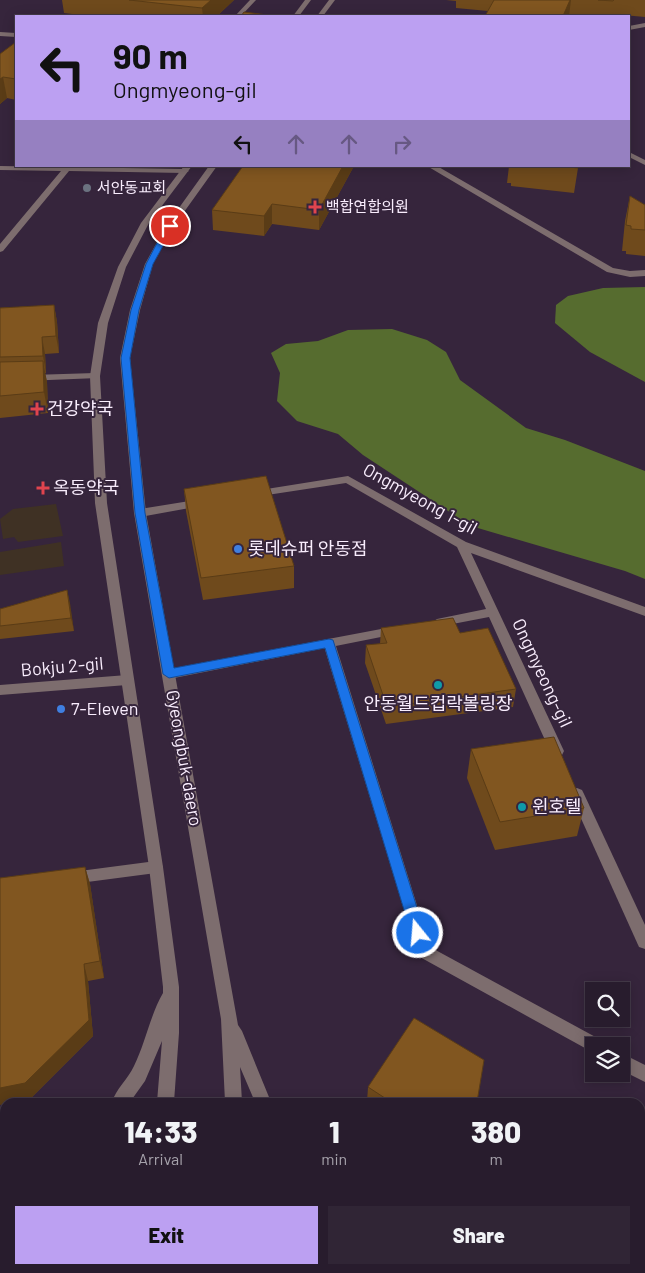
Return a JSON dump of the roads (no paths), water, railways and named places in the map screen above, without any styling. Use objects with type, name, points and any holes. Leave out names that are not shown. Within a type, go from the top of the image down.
[{"type":"street","points":[[239,15],[253,0]]},
{"type":"street","points":[[297,15],[308,0]]},
{"type":"street","points":[[321,15],[332,0]]},
{"type":"street","points":[[630,28],[645,25]]},
{"type":"street","points":[[0,34],[15,35]]},
{"type":"street","points":[[630,155],[645,163]]},
{"type":"street","name":"Gyeongbuk-daero","points":[[212,167],[175,218],[150,264],[135,310],[125,358],[140,513],[229,1019],[234,1098]]},
{"type":"street","points":[[433,167],[610,270],[630,274],[645,273]]},
{"type":"street","points":[[0,168],[186,168]]},
{"type":"street","points":[[0,249],[68,168]]},
{"type":"street","points":[[166,1098],[172,987],[156,867],[101,502],[95,376],[103,323],[122,267],[145,223],[186,168]]},
{"type":"street","points":[[0,379],[95,376]]},
{"type":"street","name":"Ongmyeong 1-gil","points":[[244,496],[348,479],[462,545],[645,612]]},
{"type":"street","points":[[140,513],[216,500]]},
{"type":"street","points":[[462,545],[493,612]]},
{"type":"street","name":"Ongmyeong-gil","points":[[426,625],[493,612],[563,763]]},
{"type":"street","points":[[169,674],[406,628]]},
{"type":"street","points":[[329,643],[424,951],[585,1040]]},
{"type":"street","name":"Bokju 2-gil","points":[[0,690],[127,680]]},
{"type":"street","points":[[571,781],[645,942]]},
{"type":"street","points":[[58,880],[156,867]]},
{"type":"street","points":[[123,1098],[139,1075],[151,1049],[172,987]]},
{"type":"street","points":[[229,1019],[261,1098]]},
{"type":"street","points":[[630,1066],[645,1074]]},
{"type":"place","name":"서안동교회","points":[[87,188]]},
{"type":"place","name":"백합연합의원","points":[[315,207]]},
{"type":"place","name":"건강약국","points":[[37,409]]},
{"type":"place","name":"옥동약국","points":[[43,488]]},
{"type":"place","name":"롯데슈퍼 안동점","points":[[238,549]]},
{"type":"place","name":"안동월드컵락볼링장","points":[[438,685]]},
{"type":"place","name":"7-Eleven","points":[[61,709]]},
{"type":"place","name":"윈호텔","points":[[522,807]]}]
